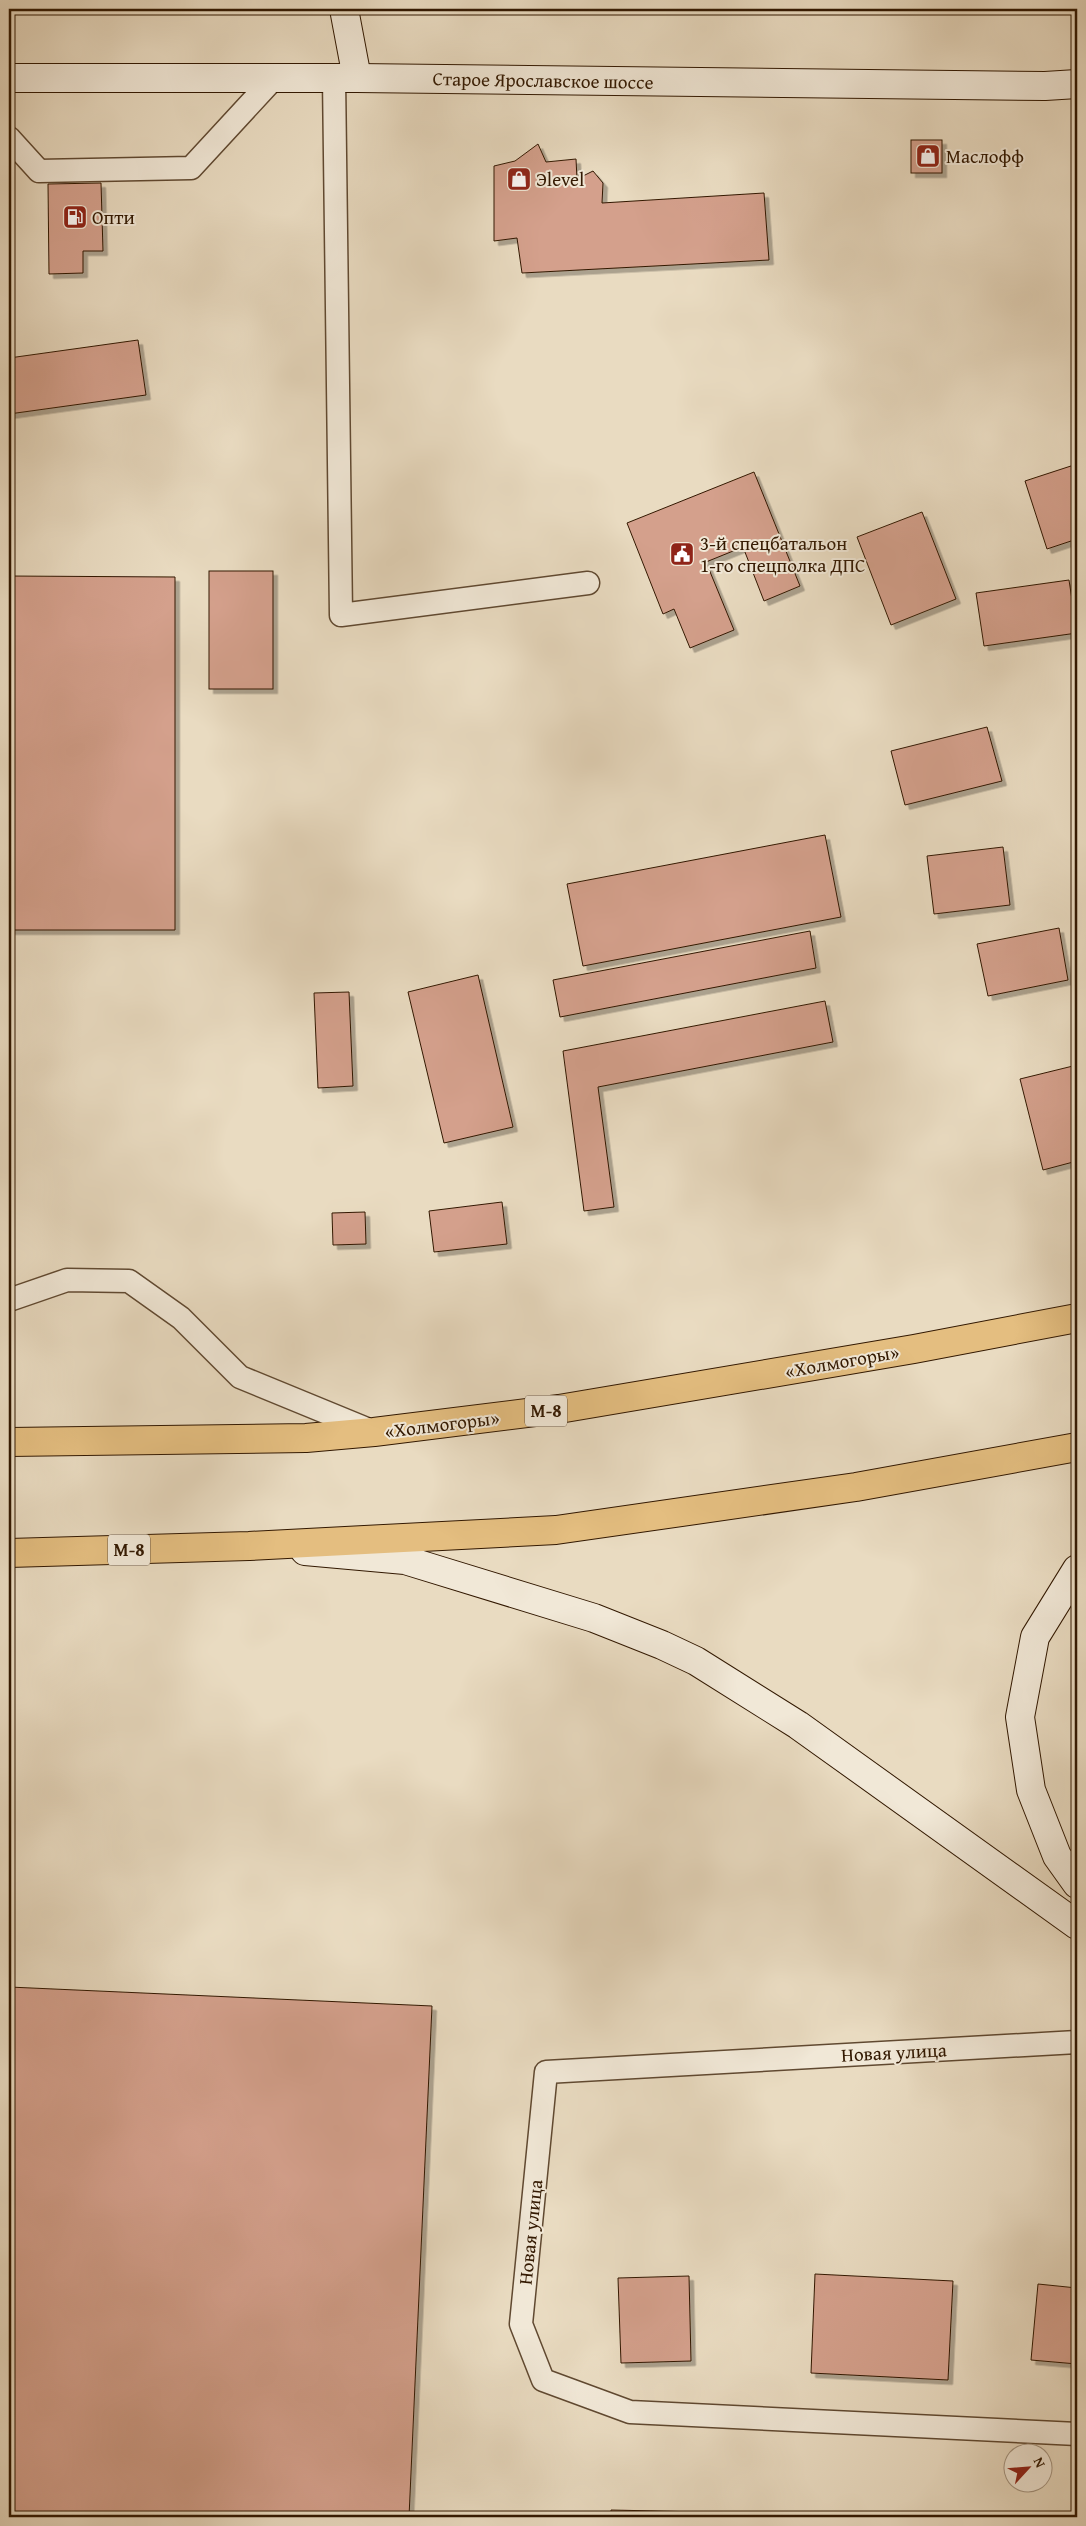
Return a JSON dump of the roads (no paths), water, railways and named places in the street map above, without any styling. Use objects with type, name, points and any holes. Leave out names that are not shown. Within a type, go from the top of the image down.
[{"type":"highway","name":"«Холмогоры»","points":[[9,1442],[306,1438],[374,1432],[559,1409],[914,1349],[1077,1318]]},
{"type":"highway","name":"М-8","points":[[9,1553],[249,1546],[556,1530],[856,1487],[1077,1447]]},
{"type":"main road","points":[[344,9],[346,78]]},
{"type":"main road","name":"Старое Ярославское шоссе","points":[[9,78],[346,78],[1045,86],[1077,84]]},
{"type":"main road","points":[[249,1546],[405,1560],[594,1618],[662,1645],[696,1661],[798,1725],[1077,1925]]},
{"type":"main road","points":[[1077,1569],[1035,1637],[1020,1717],[1030,1790],[1058,1856],[1077,1884]]},
{"type":"lane","points":[[9,138],[39,171],[191,168],[274,78]]},
{"type":"lane","points":[[346,78],[341,615],[588,583]]},
{"type":"lane","points":[[9,1300],[67,1280],[129,1281],[181,1318],[240,1377],[374,1432]]},
{"type":"lane","name":"Новая улица","points":[[1077,2042],[546,2072],[521,2324],[543,2380],[630,2412],[1077,2434]]},
{"type":"place","name":"Маслофф","points":[[928,156]]},
{"type":"place","name":"Эlevel","points":[[519,179]]},
{"type":"place","name":"Опти","points":[[75,217]]},
{"type":"place","name":"3-й спецбатальон 1-го спецполка ДПС","points":[[682,554]]}]
